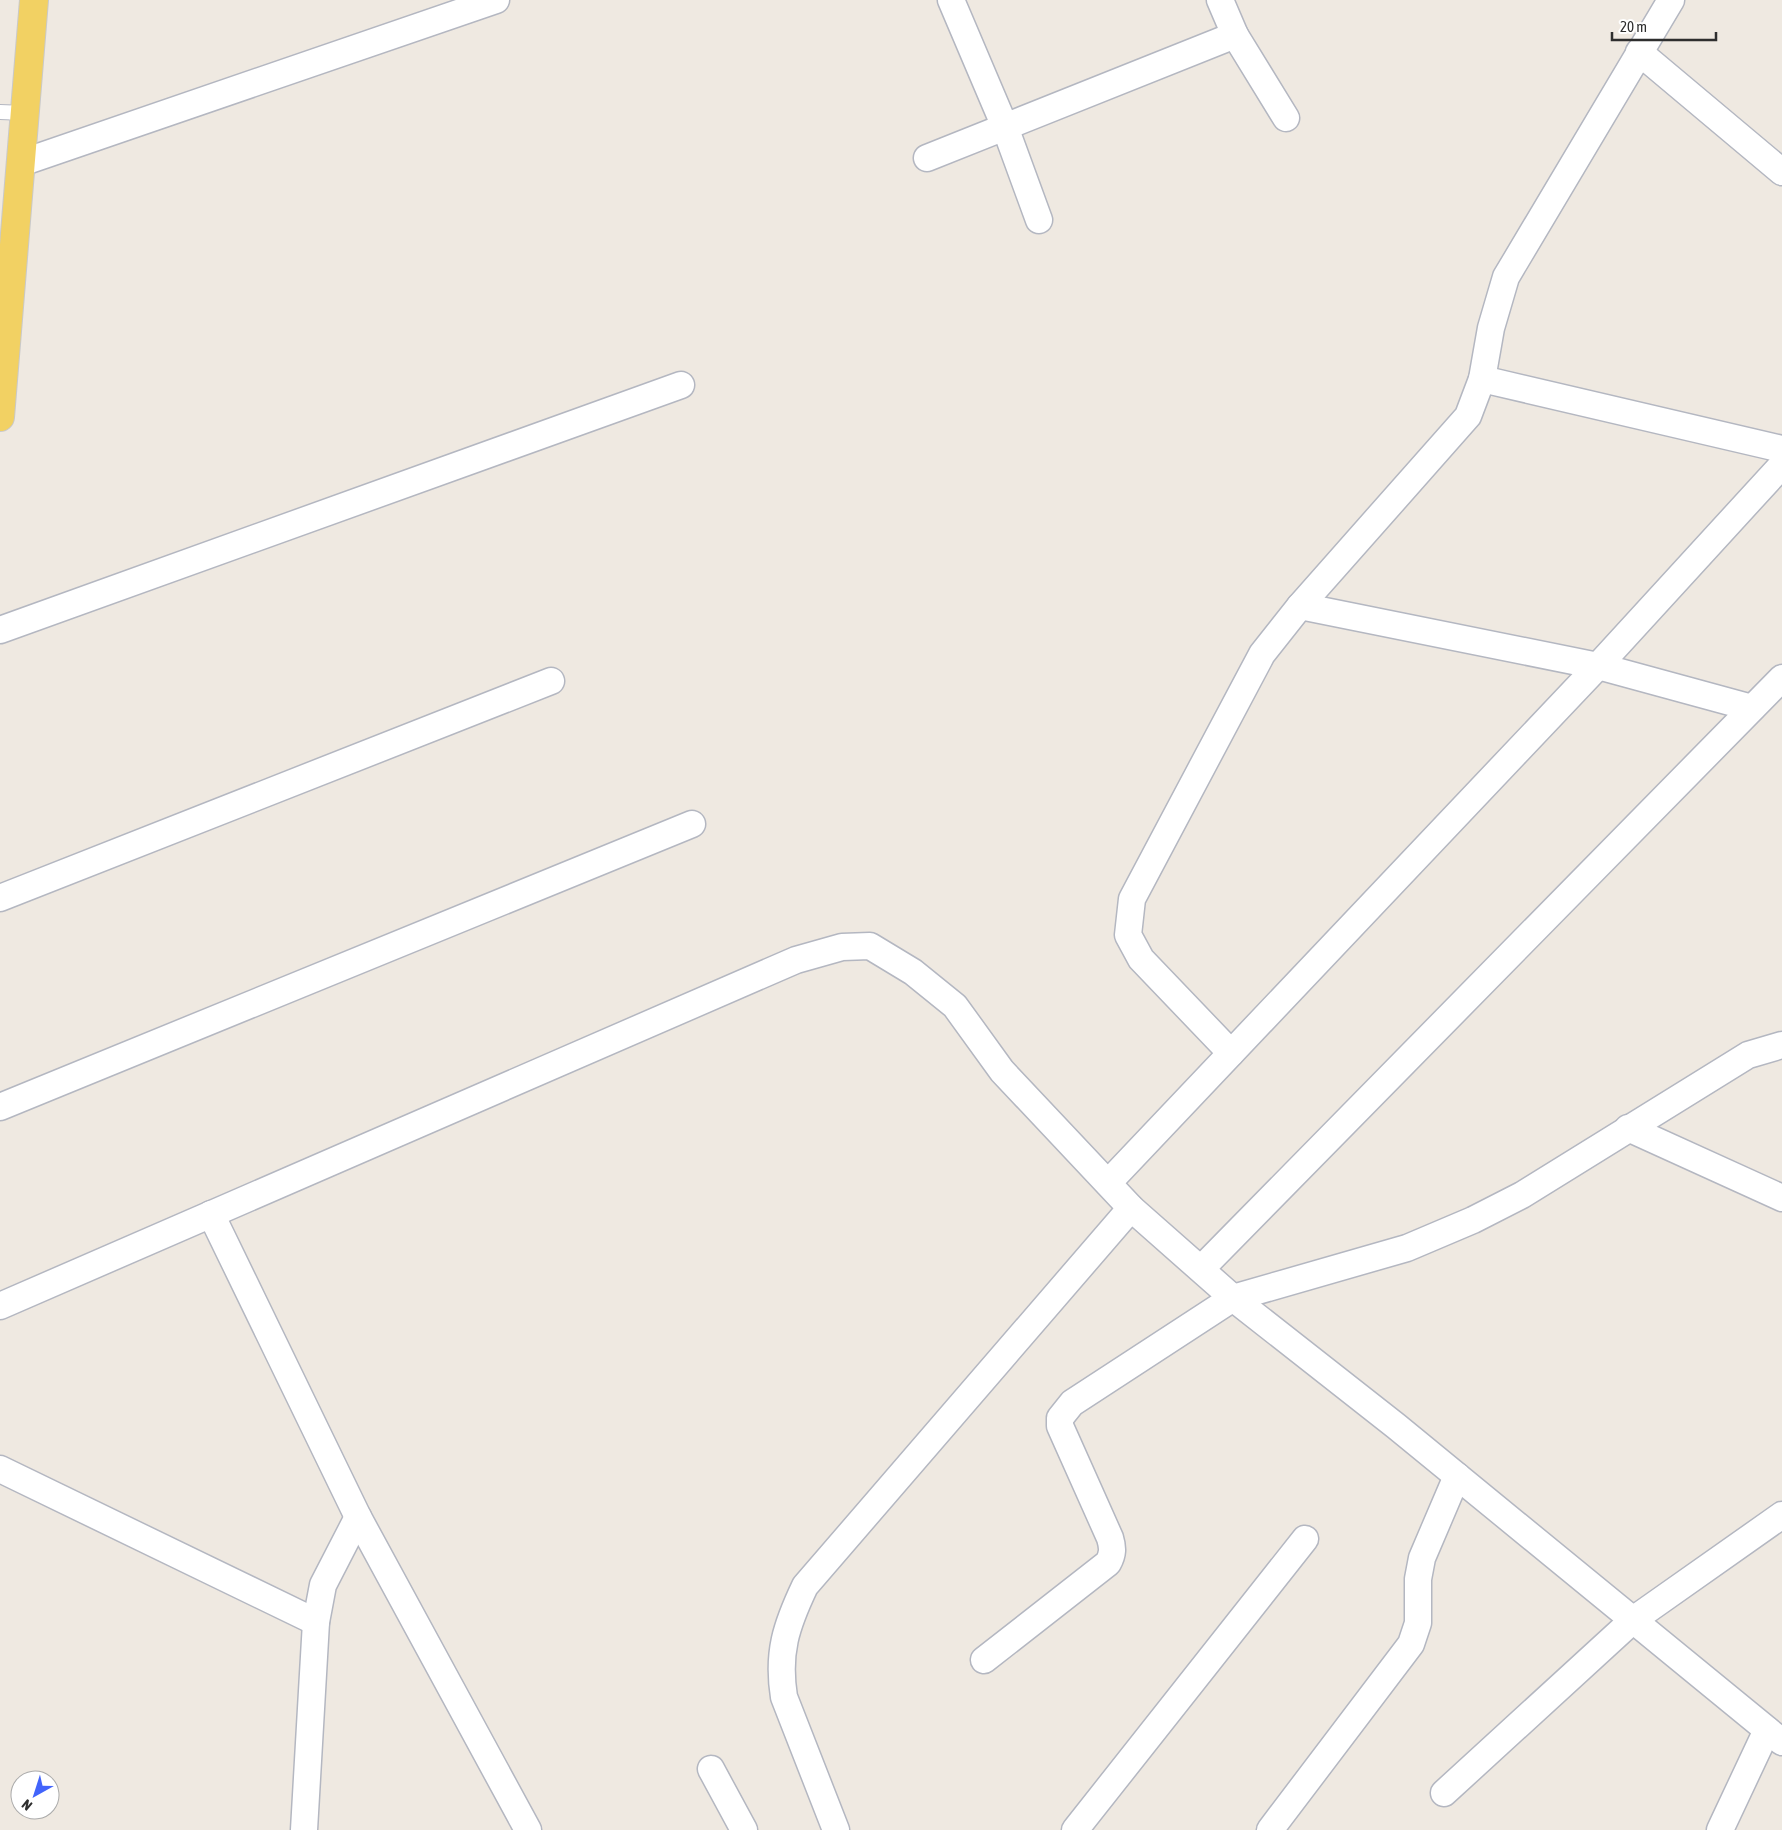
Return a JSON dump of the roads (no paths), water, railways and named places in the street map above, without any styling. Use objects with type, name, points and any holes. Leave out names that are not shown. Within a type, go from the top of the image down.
[{"type":"main road","points":[[0,417],[21,163],[13,113],[34,0]]},
{"type":"street","points":[[21,163],[496,0]]},
{"type":"street","points":[[951,0],[1005,127],[1039,220]]},
{"type":"street","points":[[1220,0],[1235,35],[1286,118]]},
{"type":"street","points":[[1231,1053],[1141,959],[1128,935],[1132,899],[1262,654],[1300,606],[1468,416],[1482,379],[1491,328],[1506,277],[1671,0]]},
{"type":"street","points":[[927,158],[1235,35]]},
{"type":"street","points":[[1639,52],[1782,172]]},
{"type":"street","points":[[1482,379],[1782,449]]},
{"type":"street","points":[[0,630],[682,385]]},
{"type":"street","points":[[1108,1183],[1598,666],[1782,465]]},
{"type":"street","points":[[1300,606],[1598,666],[1752,708]]},
{"type":"street","points":[[1201,1269],[1782,678]]},
{"type":"street","points":[[0,898],[551,681]]},
{"type":"street","points":[[0,1108],[692,824]]},
{"type":"street","points":[[0,1306],[796,960],[842,946],[870,946],[913,972],[955,1006],[1002,1071],[1131,1208],[1233,1298],[1457,1476],[1774,1736],[1720,1830]]},
{"type":"street","points":[[984,1660],[1108,1563],[1112,1556],[1113,1548],[1110,1538],[1060,1426],[1060,1418],[1072,1403],[1233,1298],[1408,1248],[1473,1220],[1522,1195],[1748,1055],[1782,1045]]},
{"type":"street","points":[[1628,1128],[1782,1198]]},
{"type":"street","points":[[836,1830],[784,1697],[780,1675],[782,1648],[788,1622],[805,1586],[1131,1208]]},
{"type":"street","points":[[211,1214],[358,1517],[528,1830]]},
{"type":"street","points":[[0,1469],[316,1622]]},
{"type":"street","points":[[1270,1830],[1411,1644],[1418,1623],[1418,1579],[1422,1558],[1457,1476]]},
{"type":"street","points":[[1444,1793],[1633,1620],[1782,1514]]},
{"type":"street","points":[[304,1830],[316,1622],[323,1585],[358,1517]]},
{"type":"street","points":[[1075,1830],[1306,1539]]},
{"type":"street","points":[[711,1769],[744,1830]]}]
